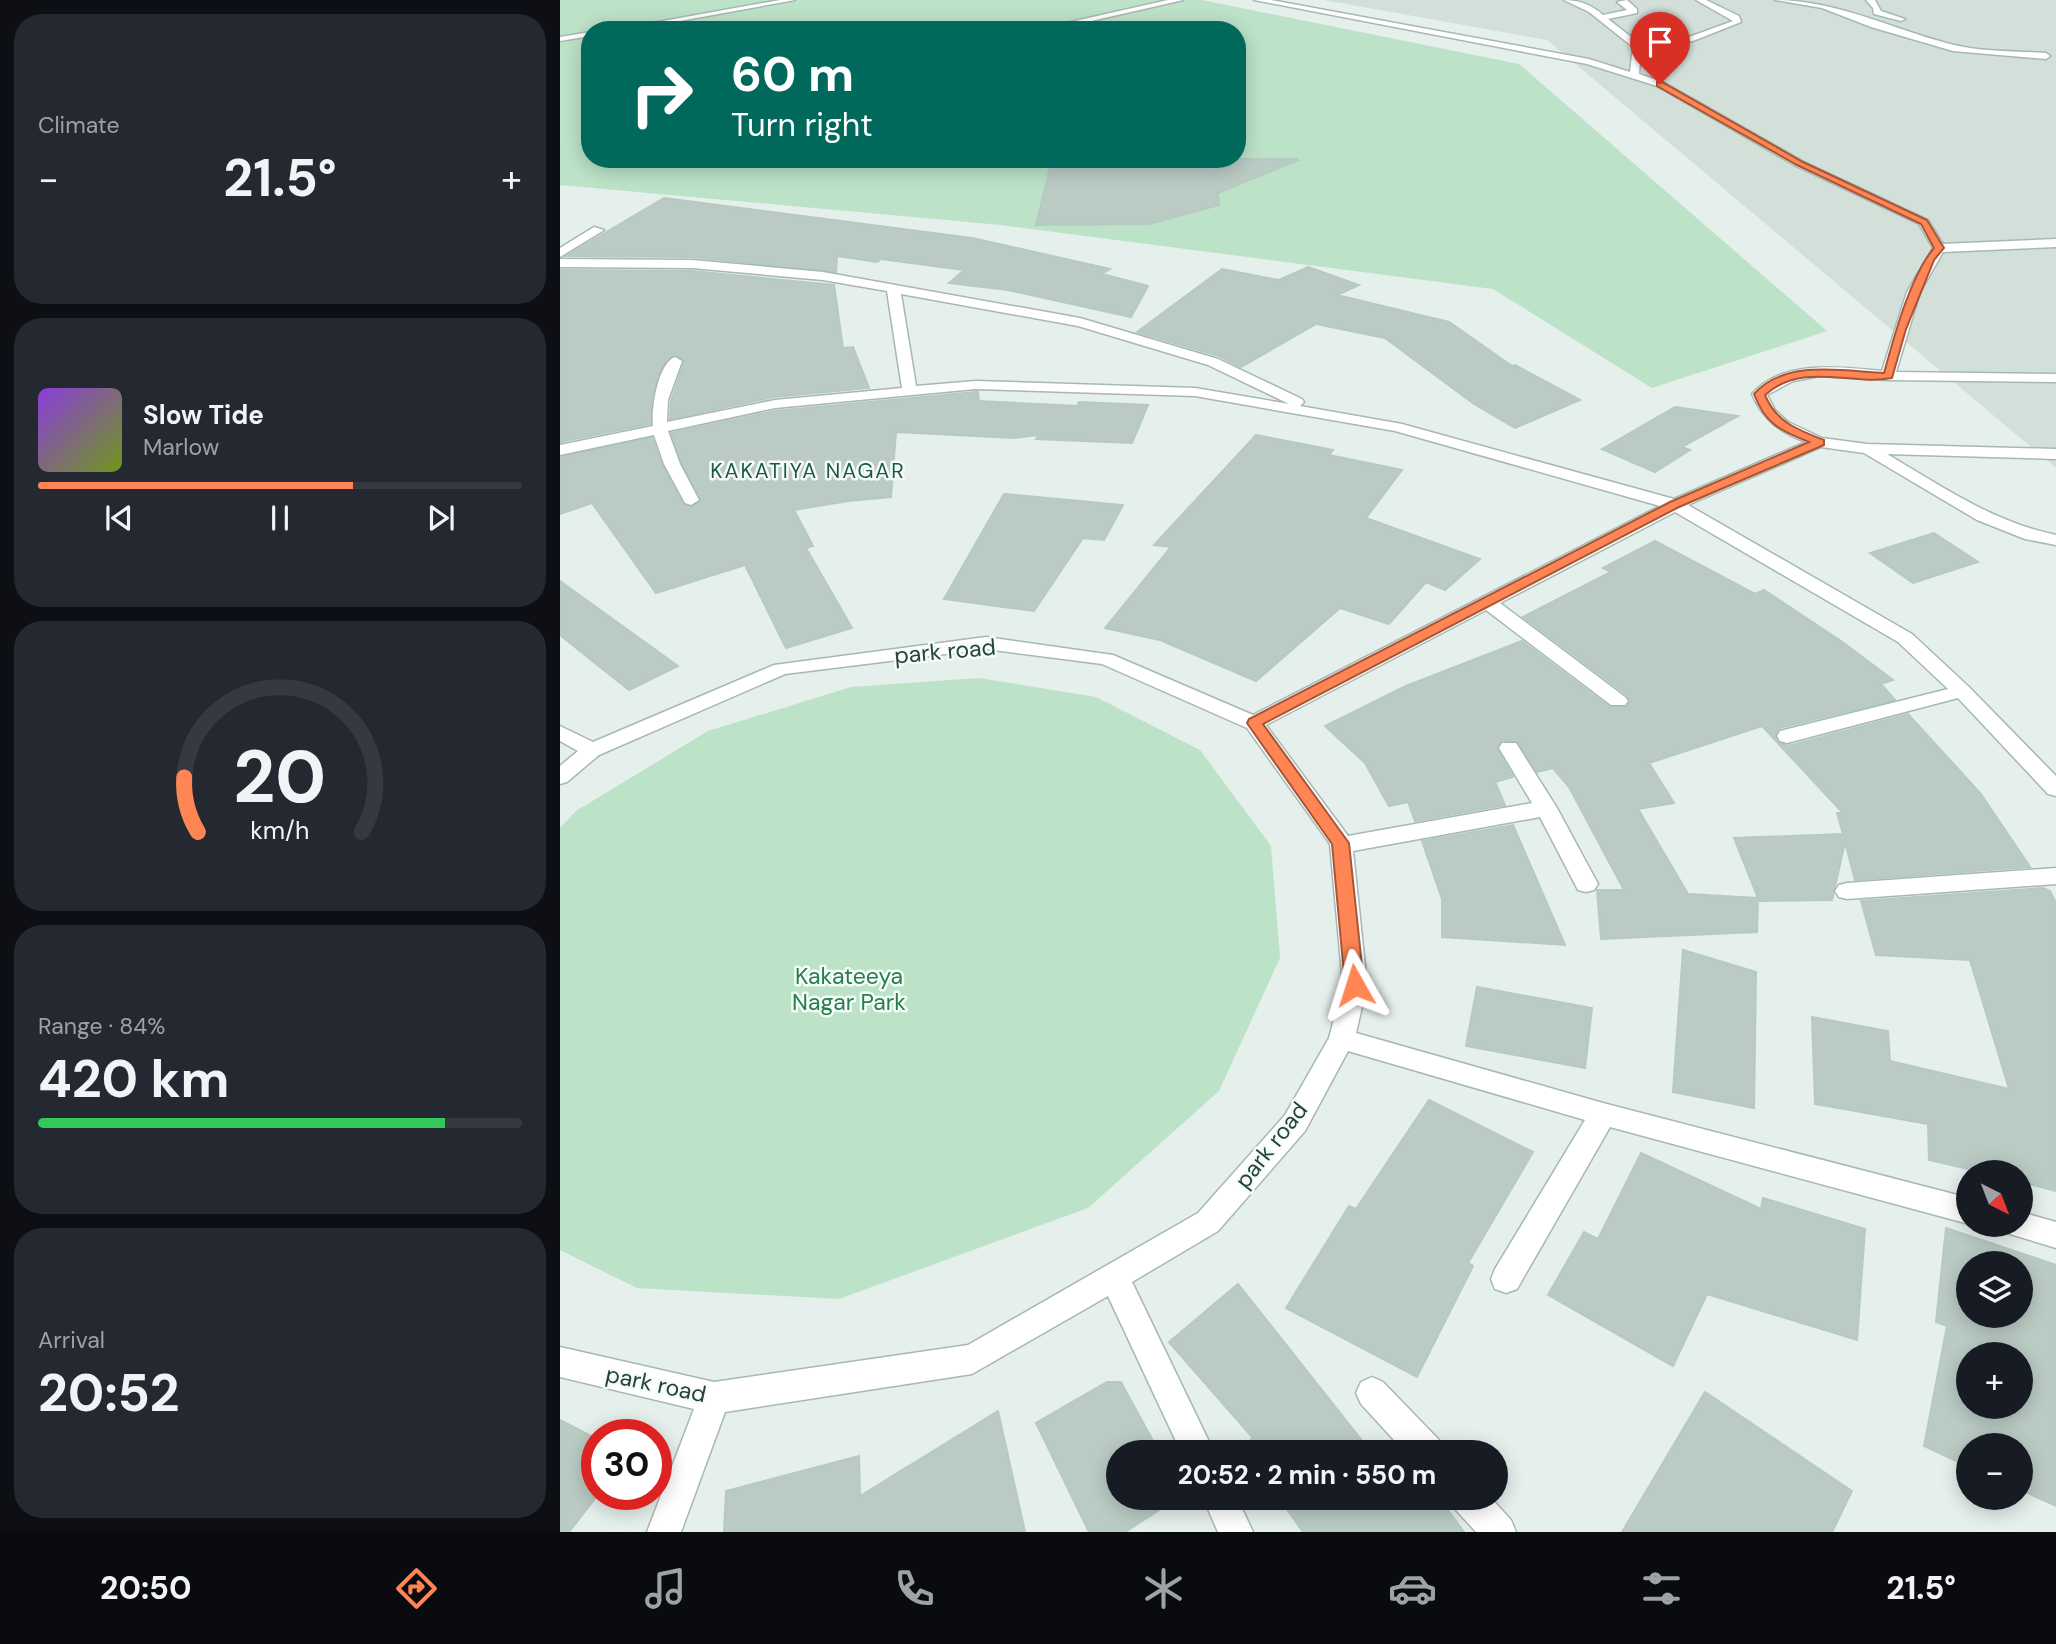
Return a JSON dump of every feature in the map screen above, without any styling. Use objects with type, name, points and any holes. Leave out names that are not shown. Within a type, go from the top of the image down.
[{"type":"street","points":[[1081,21],[1179,0]]},
{"type":"street","points":[[1258,0],[1589,62],[1660,84],[1800,163],[1924,222],[1939,248]]},
{"type":"street","points":[[1301,7],[1327,0]]},
{"type":"street","points":[[1568,0],[1592,10],[1637,46],[1690,39],[1737,22],[1700,0]]},
{"type":"street","points":[[1601,18],[1634,12],[1621,2],[1623,0]]},
{"type":"street","points":[[1779,0],[1882,14],[1912,22]]},
{"type":"street","points":[[1870,0],[1882,14]]},
{"type":"street","points":[[1825,6],[1953,48],[2051,57]]},
{"type":"street","points":[[1861,20],[1882,14]]},
{"type":"street","points":[[1889,29],[1953,36]]},
{"type":"street","points":[[1975,39],[2051,57]]},
{"type":"street","points":[[1634,76],[1637,46]]},
{"type":"street","points":[[560,253],[598,230]]},
{"type":"street","points":[[1888,376],[1901,329],[1929,260],[1939,248],[2056,243]]},
{"type":"street","points":[[560,263],[692,264],[824,276],[1094,326],[1213,362],[1321,414]]},
{"type":"street","points":[[893,288],[910,391]]},
{"type":"street","points":[[676,361],[662,387],[660,429],[666,453],[691,500]]},
{"type":"street","points":[[2056,378],[1809,373],[1774,381],[1759,394],[1766,411],[1786,429],[1819,442],[1867,449],[2056,454]]},
{"type":"street","points":[[560,450],[775,404],[975,385],[1195,392],[1397,427],[1675,505],[1905,638],[1962,691],[2056,789]]},
{"type":"street","points":[[1254,723],[1675,505],[1819,442]]},
{"type":"street","points":[[1867,449],[1992,522],[2038,538],[2056,540]]},
{"type":"street","points":[[1488,602],[1618,701]]},
{"type":"street","name":"park road","points":[[560,777],[592,750],[781,669],[986,643],[1106,659],[1254,723],[1341,845],[1355,985],[1342,1039],[1295,1123],[1208,1222],[972,1359],[714,1398],[560,1362]]},
{"type":"street","points":[[1787,736],[1962,691]]},
{"type":"street","points":[[560,733],[592,750]]},
{"type":"street","points":[[1509,748],[1546,808],[1586,884]]},
{"type":"street","points":[[1341,845],[1546,808]]},
{"type":"street","points":[[1847,891],[2056,876]]},
{"type":"street","points":[[1342,1039],[1604,1114],[1956,1209]]},
{"type":"street","points":[[1506,1279],[1604,1114]]},
{"type":"street","points":[[2034,1229],[2056,1235]]},
{"type":"street","points":[[1114,1277],[1192,1440]]},
{"type":"street","points":[[1372,1392],[1416,1440]]},
{"type":"street","points":[[664,1532],[714,1398]]},
{"type":"street","points":[[1226,1510],[1236,1532]]},
{"type":"street","points":[[1479,1510],[1499,1532]]},
{"type":"lane","points":[[667,21],[792,0]]},
{"type":"lane","points":[[560,40],[581,36]]},
{"type":"shaded area","points":[[1324,0],[2056,0],[2056,468],[1547,40]]},
{"type":"green space","points":[[560,0],[1202,0],[1519,64],[1827,331],[1652,388],[1493,289],[1001,225],[560,185]]},
{"type":"green space","name":"Kakateeya Nagar Park","points":[[979,678],[1096,697],[1200,750],[1271,846],[1280,958],[1219,1091],[1088,1208],[839,1299],[637,1288],[560,1250],[560,828],[576,811],[708,731],[851,687]]},
{"type":"building","points":[[1246,159],[1298,160],[1218,193],[1219,205],[1149,224],[1036,225],[1050,168],[1246,168]]},
{"type":"building","points":[[664,198],[972,238],[1110,269],[1102,274],[1148,286],[1131,317],[1008,290],[949,283],[964,270],[881,259],[877,262],[837,256],[836,272],[692,257],[566,256]]},
{"type":"building","points":[[1308,267],[1359,285],[1337,295],[1449,322],[1512,366],[1515,365],[1580,400],[1515,428],[1474,404],[1385,338],[1316,324],[1241,367],[1219,356],[1137,332],[1222,269],[1279,280]]},
{"type":"building","points":[[560,270],[692,271],[834,285],[843,348],[853,347],[869,388],[774,397],[670,419],[671,401],[684,362],[674,355],[667,359],[658,376],[652,398],[650,424],[560,442]]},
{"type":"building","points":[[978,392],[979,401],[1077,406],[1079,402],[1148,405],[1132,443],[1036,439],[1038,435],[1013,438],[896,432],[891,497],[794,510],[813,546],[806,548],[852,628],[786,648],[745,565],[656,593],[592,503],[560,514],[560,457],[652,438],[662,465],[683,504],[692,507],[701,499],[682,463],[671,433],[775,411]]},
{"type":"building","points":[[1675,407],[1738,416],[1682,447],[1690,450],[1655,472],[1602,449]]},
{"type":"building","points":[[1256,435],[1333,450],[1329,455],[1402,470],[1366,518],[1480,559],[1445,590],[1426,582],[1389,624],[1340,608],[1256,681],[1160,640],[1105,628],[1171,547],[1154,545]]},
{"type":"building","points":[[1004,494],[1123,505],[1104,540],[1083,538],[1034,611],[944,599]]},
{"type":"building","points":[[1934,533],[1978,562],[1913,583],[1870,553]]},
{"type":"building","points":[[1655,541],[1755,594],[1764,590],[1841,641],[1893,680],[1881,684],[1895,700],[1779,728],[1775,735],[1778,742],[1788,746],[1908,714],[1981,794],[2030,867],[1855,880],[1845,842],[1832,900],[1759,901],[1758,898],[1757,932],[1601,939],[1597,890],[1624,890],[1569,787],[1553,768],[1537,772],[1518,742],[1502,740],[1497,749],[1513,777],[1495,782],[1505,805],[1415,821],[1408,802],[1389,806],[1365,763],[1325,726],[1406,686],[1522,641],[1609,707],[1627,707],[1631,701],[1627,695],[1523,617],[1611,572],[1603,568]],"holes":[[[1762,726],[1843,813],[1837,813],[1843,834],[1734,838],[1758,898],[1688,894],[1638,809],[1674,803],[1649,763]]]},
{"type":"building","points":[[560,581],[678,666],[629,690],[560,635]]},
{"type":"building","points":[[1513,825],[1565,945],[1442,937],[1442,899],[1422,841]]},
{"type":"building","points":[[2043,888],[2050,891],[2056,903],[2056,1191],[2034,1185],[2034,1160],[1956,1160],[1956,1166],[1929,1160],[1928,1124],[1815,1104],[1812,1017],[1888,1031],[1890,1061],[2009,1089],[1970,960],[1876,955],[1861,901]]},
{"type":"building","points":[[1683,950],[1756,972],[1754,1108],[1673,1092]]},
{"type":"building","points":[[1477,987],[1592,1008],[1585,1068],[1466,1046]]},
{"type":"building","points":[[1429,1100],[1533,1152],[1468,1263],[1473,1266],[1417,1377],[1286,1308],[1349,1206],[1356,1209]]},
{"type":"building","points":[[1641,1153],[1761,1209],[1763,1198],[1865,1229],[1857,1340],[1707,1294],[1673,1366],[1548,1295],[1584,1232],[1598,1239]]},
{"type":"building","points":[[1946,1228],[1956,1231],[1956,1237],[1973,1237],[2014,1251],[1956,1251],[1956,1328],[2033,1328],[2033,1257],[2056,1265],[2056,1506],[2033,1495],[2033,1433],[1956,1433],[1956,1461],[1924,1446],[1947,1326],[1936,1322]]},
{"type":"building","points":[[1238,1284],[1362,1440],[1251,1440],[1253,1438],[1169,1342]]},
{"type":"building","points":[[1107,1382],[1121,1382],[1152,1440],[1106,1440],[1106,1510],[1159,1510],[1125,1532],[1089,1532],[1036,1423]]},
{"type":"building","points":[[1705,1392],[1852,1491],[1832,1532],[1622,1532]]},
{"type":"building","points":[[998,1411],[1025,1532],[724,1532],[726,1491],[859,1456],[860,1496]]},
{"type":"building","points":[[560,1420],[581,1431],[581,1510],[586,1510],[569,1532],[560,1532]]},
{"type":"building","points":[[1287,1510],[1448,1510],[1464,1532],[1303,1532]]},
{"type":"district","name":"KAKATIYA NAGAR","points":[[808,471]]},
{"type":"route","points":[[1355,985],[1341,843],[1254,723],[1675,505],[1819,442],[1786,429],[1766,411],[1759,394],[1774,381],[1809,373],[1845,372],[1888,376],[1901,329],[1929,260],[1939,248],[1924,222],[1800,163],[1660,84]]}]
